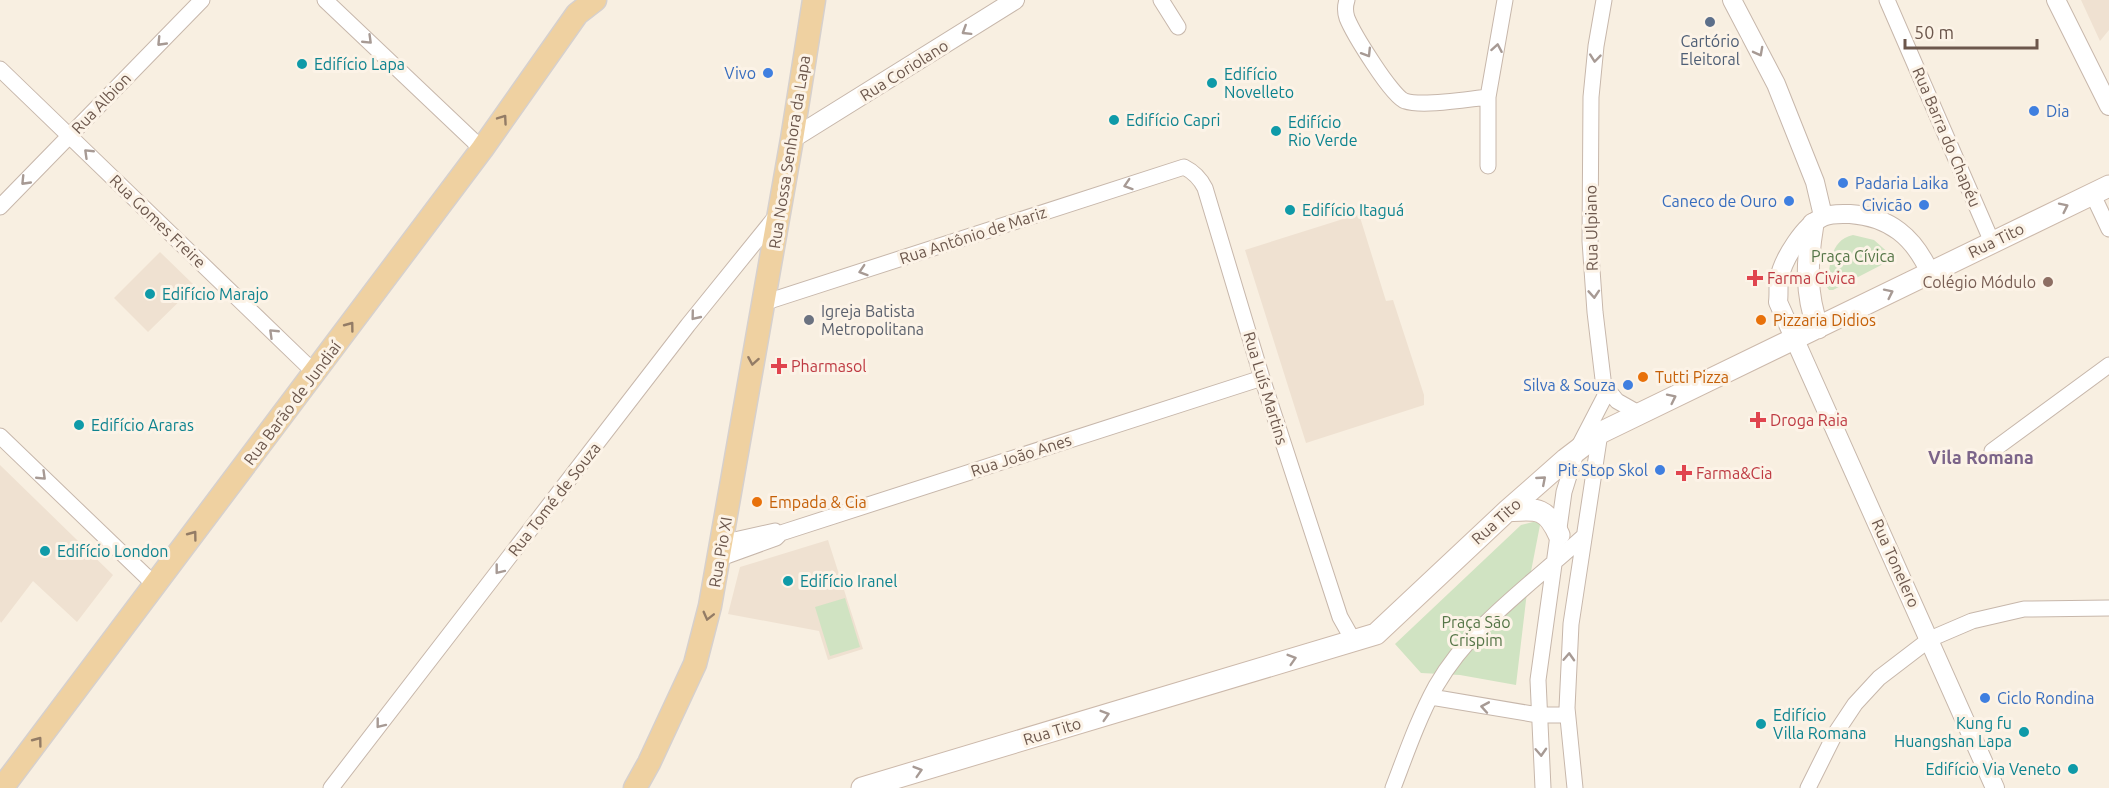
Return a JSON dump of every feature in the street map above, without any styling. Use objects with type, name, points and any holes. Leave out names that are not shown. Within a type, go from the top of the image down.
[{"type":"main road","name":"Rua Barão de Jundiaí","points":[[2,788],[482,149],[580,7],[595,0]]},
{"type":"main road","name":"Rua Nossa Senhora da Lapa","points":[[763,303],[814,0]]},
{"type":"main road","name":"Rua Tito","points":[[862,788],[1376,634],[1507,511],[1600,433],[2100,190]]},
{"type":"main road","points":[[1818,220],[1807,262],[1807,278],[1813,314],[1818,328]]},
{"type":"main road","name":"Rua Pio XI","points":[[635,788],[695,664],[710,606],[763,303]]},
{"type":"main road","points":[[1507,511],[1526,509],[1541,512],[1552,519],[1559,535]]},
{"type":"street","name":"Rua Albion","points":[[0,207],[202,0]]},
{"type":"street","points":[[325,0],[482,149]]},
{"type":"street","name":"Rua Coriolano","points":[[792,139],[1015,0]]},
{"type":"street","points":[[1161,0],[1178,27]]},
{"type":"street","points":[[1347,0],[1346,15],[1350,25],[1388,85],[1399,98],[1415,103],[1488,97]]},
{"type":"street","points":[[1488,166],[1488,97],[1505,0]]},
{"type":"street","name":"Rua Ulpiano","points":[[1577,450],[1605,396],[1595,312],[1590,219],[1591,97],[1596,46],[1604,0]]},
{"type":"street","points":[[1732,0],[1776,84],[1815,182],[1818,220]]},
{"type":"street","name":"Rua Barra do Chapéu","points":[[1887,0],[1992,242]]},
{"type":"street","points":[[2056,0],[2109,106]]},
{"type":"street","name":"Rua Gomes Freire","points":[[0,69],[315,373]]},
{"type":"street","name":"Rua Antônio de Mariz","points":[[763,303],[1184,167]]},
{"type":"street","name":"Rua Luís Martins","points":[[1184,167],[1197,176],[1205,188],[1262,378],[1340,617],[1346,642]]},
{"type":"street","points":[[2100,190],[2109,230]]},
{"type":"street","name":"Rua Tomé de Souza","points":[[331,788],[688,325],[779,212]]},
{"type":"street","points":[[1795,339],[1778,302],[1779,279],[1798,238],[1818,220],[1843,214],[1868,215],[1886,222],[1912,243],[1922,255],[1930,273]]},
{"type":"street","name":"Rua Tonelero","points":[[1795,339],[1995,788]]},
{"type":"street","points":[[1992,451],[2109,365]]},
{"type":"street","name":"Rua João Anes","points":[[720,551],[773,530],[780,533],[1262,378]]},
{"type":"street","points":[[1604,384],[1617,401],[1640,414]]},
{"type":"street","points":[[1575,788],[1567,715],[1571,624],[1600,433]]},
{"type":"street","points":[[0,436],[155,585]]},
{"type":"street","points":[[1543,788],[1538,680],[1564,492],[1577,450]]},
{"type":"street","points":[[1393,788],[1421,717],[1453,663],[1478,632],[1508,601],[1584,536]]},
{"type":"street","points":[[1808,788],[1834,734],[1855,704],[1879,678],[1930,639],[1972,621],[2024,609],[2109,608]]},
{"type":"street","points":[[1431,697],[1538,715],[1567,715]]},
{"type":"shaded area","points":[[2081,0],[2109,0],[2109,30],[2100,41]]},
{"type":"shaded area","points":[[1359,214],[1386,301],[1393,300],[1424,395],[1424,405],[1306,443],[1245,250]]},
{"type":"shaded area","points":[[160,252],[195,286],[148,332],[114,298]]},
{"type":"shaded area","points":[[0,465],[113,575],[77,622],[33,581],[1,623],[0,621]]},
{"type":"shaded area","points":[[828,540],[863,649],[828,660],[819,631],[728,614],[740,567]]},
{"type":"green space","name":"Praça Cívica","points":[[1853,235],[1874,240],[1891,255],[1891,260],[1829,290],[1827,287],[1829,271],[1835,248],[1839,242]]},
{"type":"green space","name":"Praça São Crispim","points":[[1541,520],[1527,592],[1516,685],[1460,675],[1421,673],[1395,644],[1521,525]]},
{"type":"green space","points":[[845,598],[860,647],[830,656],[815,607]]},
{"type":"place","name":"Cartório Eleitoral","points":[[1710,22]]},
{"type":"place","name":"Edifício Lapa","points":[[302,64]]},
{"type":"place","name":"Vivo","points":[[768,73]]},
{"type":"place","name":"Edifício Novelleto","points":[[1212,83]]},
{"type":"place","name":"Dia","points":[[2034,111]]},
{"type":"place","name":"Edifício Capri","points":[[1114,120]]},
{"type":"place","name":"Edifício Rio Verde","points":[[1276,131]]},
{"type":"place","name":"Padaria Laika","points":[[1843,183]]},
{"type":"place","name":"Caneco de Ouro","points":[[1789,201]]},
{"type":"place","name":"Civicão","points":[[1924,205]]},
{"type":"place","name":"Edifício Itaguá","points":[[1290,210]]},
{"type":"place","name":"Farma Civica","points":[[1755,278]]},
{"type":"place","name":"Colégio Módulo","points":[[2048,282]]},
{"type":"place","name":"Edifício Marajo","points":[[150,294]]},
{"type":"place","name":"Igreja Batista Metropolitana","points":[[809,320]]},
{"type":"place","name":"Pizzaria Didios","points":[[1761,320]]},
{"type":"place","name":"Pharmasol","points":[[779,366]]},
{"type":"place","name":"Tutti Pizza","points":[[1643,377]]},
{"type":"place","name":"Silva & Souza","points":[[1628,385]]},
{"type":"place","name":"Droga Raia","points":[[1758,420]]},
{"type":"place","name":"Edifício Araras","points":[[79,425]]},
{"type":"place","name":"Pit Stop Skol","points":[[1660,470]]},
{"type":"place","name":"Farma&Cia","points":[[1684,473]]},
{"type":"place","name":"Empada & Cia","points":[[757,502]]},
{"type":"place","name":"Edifício London","points":[[45,551]]},
{"type":"place","name":"Edifício Iranel","points":[[788,581]]},
{"type":"place","name":"Ciclo Rondina","points":[[1985,698]]},
{"type":"place","name":"Edifício Villa Romana","points":[[1761,724]]},
{"type":"place","name":"Kung fu Huangshan Lapa","points":[[2024,732]]},
{"type":"place","name":"Edifício Via Veneto","points":[[2073,769]]},
{"type":"district","name":"Vila Romana","points":[[1981,458]]}]
